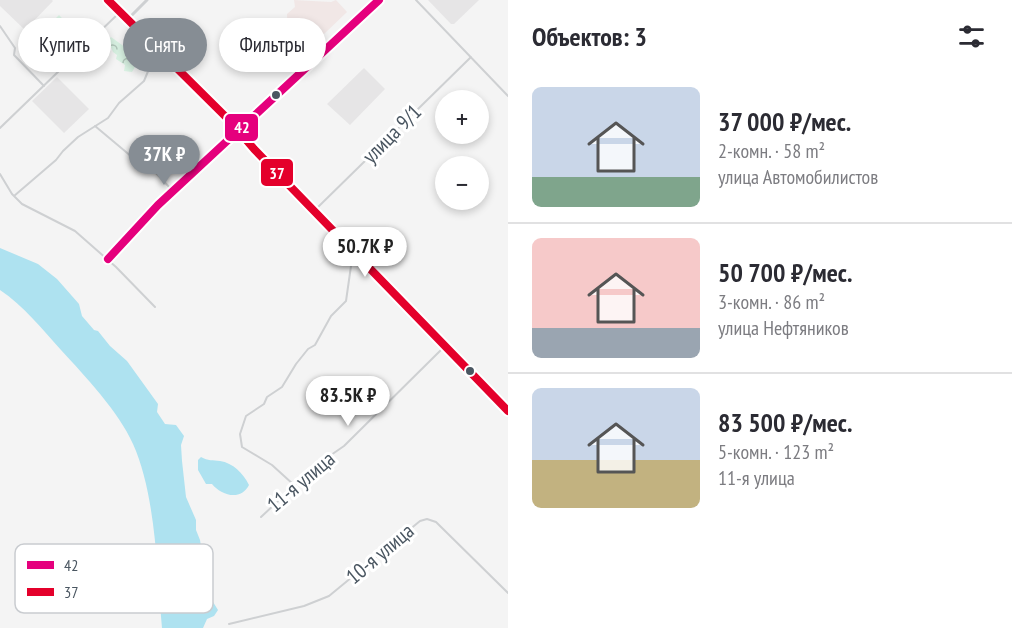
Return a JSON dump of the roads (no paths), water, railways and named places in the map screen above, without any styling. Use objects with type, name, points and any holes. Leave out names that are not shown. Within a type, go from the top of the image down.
[{"type":"street","points":[[108,0],[127,18]]},
{"type":"street","points":[[129,18],[147,0]]},
{"type":"street","points":[[108,259],[173,191],[377,0]]},
{"type":"street","points":[[416,0],[508,96]]},
{"type":"street","points":[[0,128],[120,12]]},
{"type":"street","points":[[0,26],[15,48],[14,55],[44,86]]},
{"type":"street","name":"улица 9/1","points":[[314,211],[471,57]]},
{"type":"street","points":[[14,196],[56,160],[78,137],[102,123],[119,103],[144,81],[148,72]]},
{"type":"street","points":[[181,72],[508,411]]},
{"type":"street","points":[[95,126],[132,157],[152,168],[173,191]]},
{"type":"street","points":[[0,174],[14,196],[25,207],[75,231],[108,259],[155,307]]},
{"type":"street","points":[[294,485],[272,465],[242,447],[240,434],[246,416],[264,404],[267,397],[283,385],[308,349],[315,345],[331,316],[346,301],[352,258],[356,253]]},
{"type":"street","name":"11-я улица","points":[[261,517],[318,464],[344,446],[445,346]]},
{"type":"street","name":"10-я улица","points":[[229,624],[304,606],[329,596],[420,521],[428,519],[436,522],[508,593]]},
{"type":"water","points":[[0,248],[38,264],[57,279],[79,304],[82,316],[127,361],[158,404],[157,412],[165,424],[176,425],[184,436],[181,445],[186,497],[196,520],[196,530],[201,544],[155,544],[147,486],[141,464],[127,432],[91,383],[32,318],[0,290]]},
{"type":"water","points":[[201,457],[233,466],[244,476],[249,485],[246,490],[231,495],[212,484],[206,484],[198,470],[198,460]]},
{"type":"water","points":[[213,602],[218,610],[214,616],[207,619],[203,628],[162,628],[161,613],[213,613]]}]
